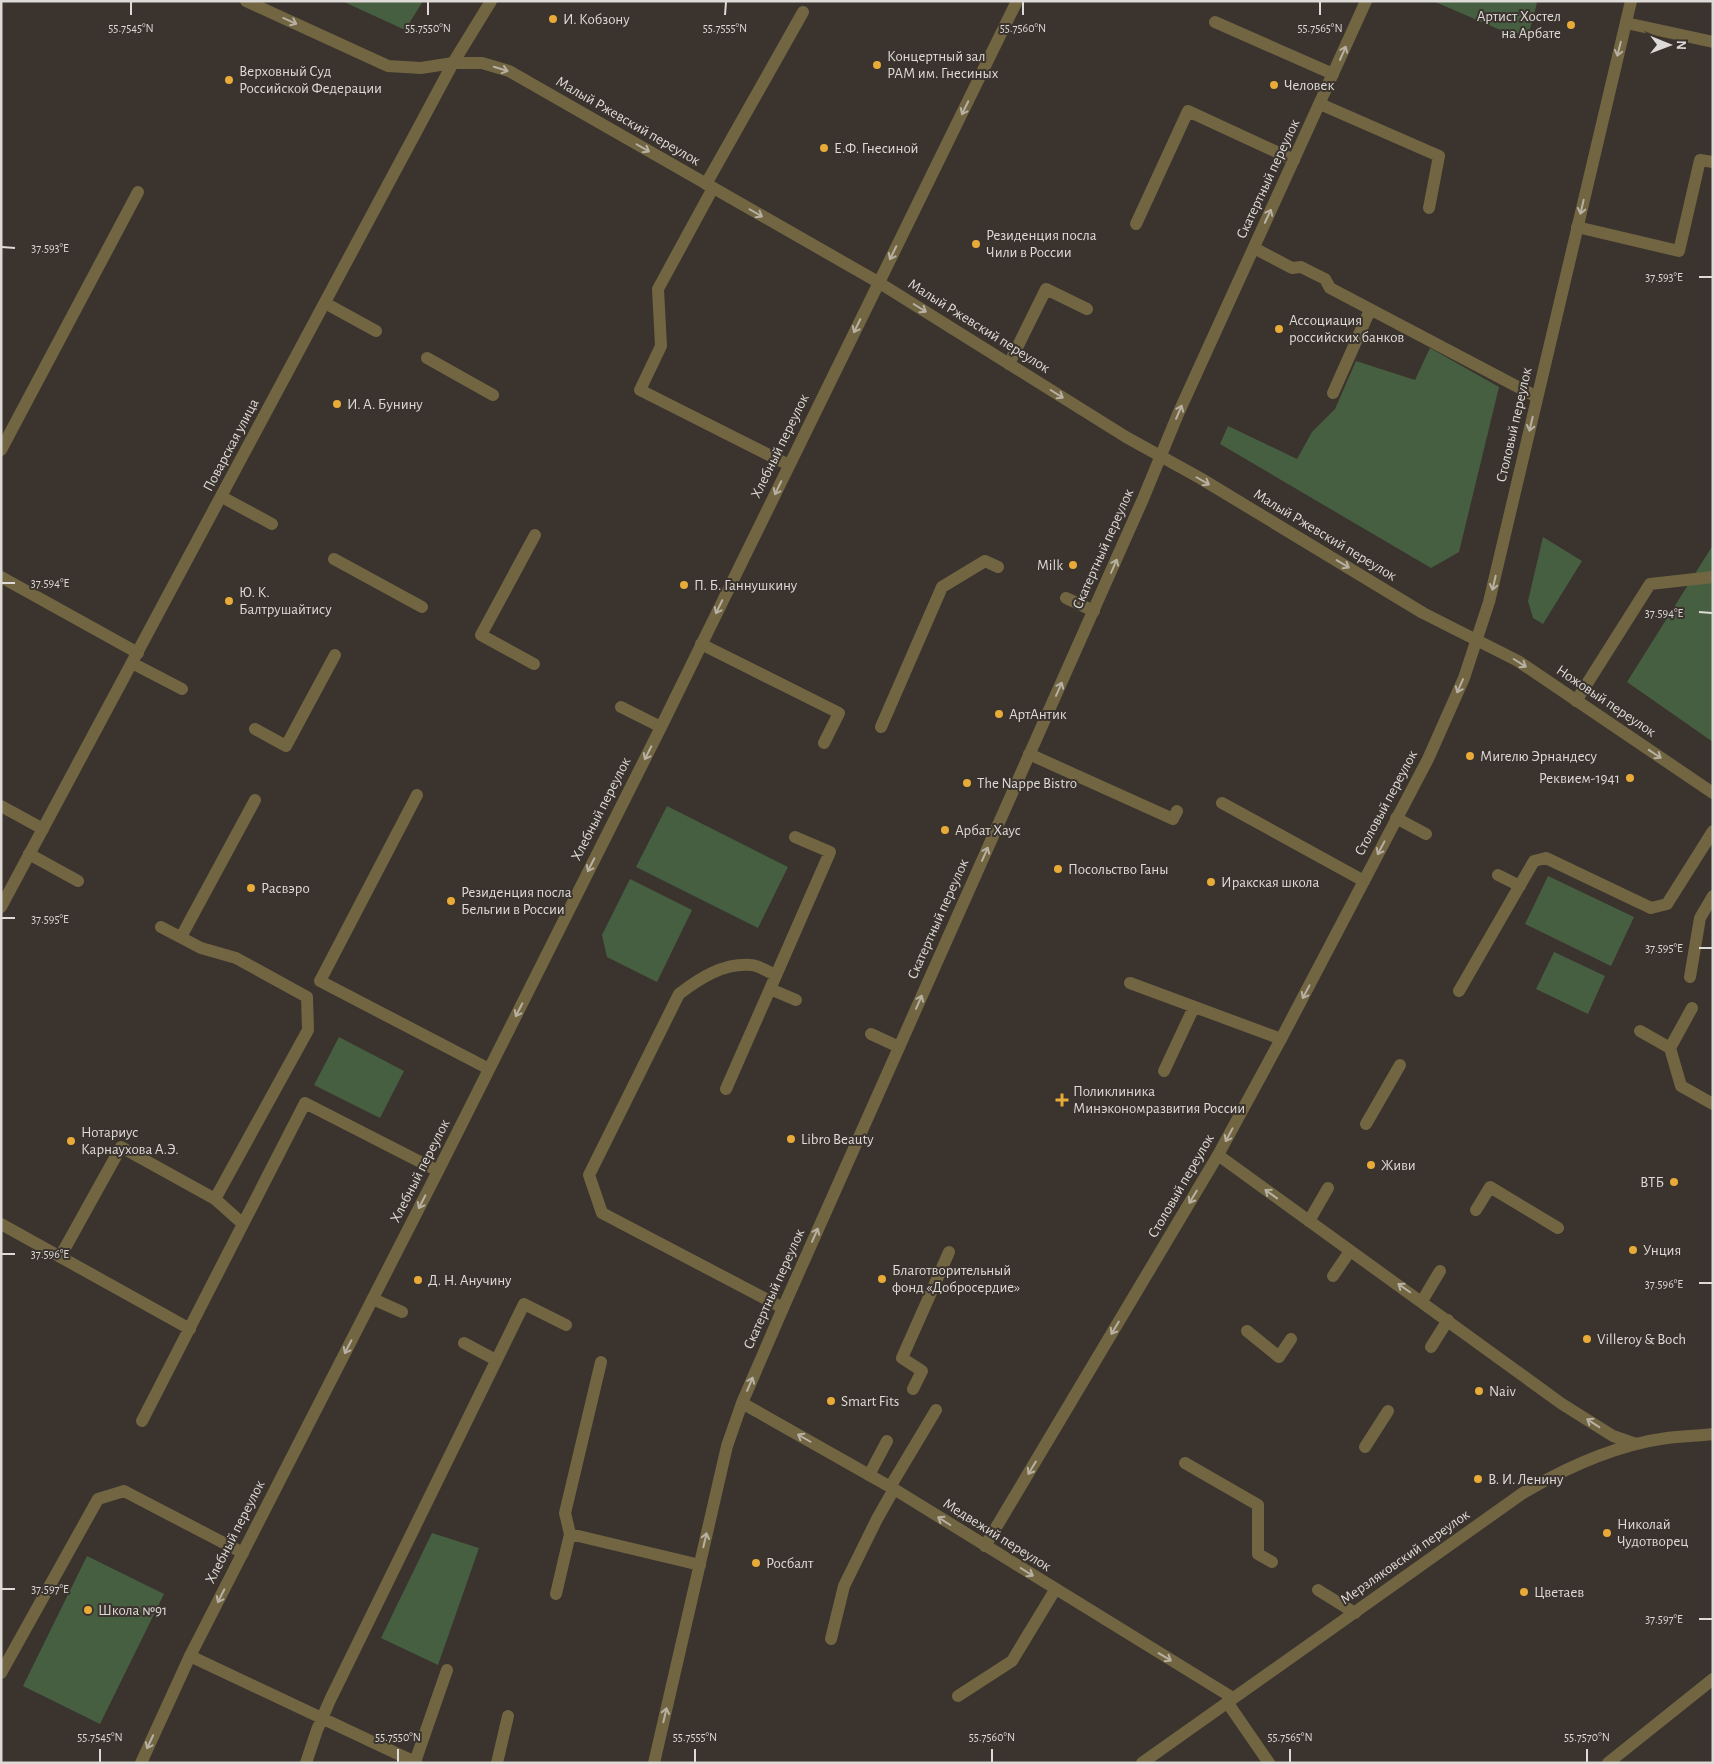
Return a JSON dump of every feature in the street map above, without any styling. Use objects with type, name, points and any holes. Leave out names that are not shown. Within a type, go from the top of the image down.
[{"type":"street","name":"Малый Ржевский переулок","points":[[246,1],[388,66],[421,68],[453,63],[482,63],[509,71],[878,282],[1118,432],[1200,478],[1423,613],[1478,640]]},
{"type":"street","name":"Поварская улица","points":[[1,907],[453,63],[491,1]]},
{"type":"street","name":"Хлебный переулок","points":[[141,1763],[190,1656],[438,1171],[661,727],[1017,1]]},
{"type":"street","name":"Скатертный переулок","points":[[654,1763],[727,1446],[742,1403],[1094,611],[1178,414],[1366,1]]},
{"type":"street","name":"Столовый переулок","points":[[985,1546],[1218,1155],[1428,759],[1464,678],[1489,602],[1631,1]]},
{"type":"street","points":[[789,465],[640,390],[661,346],[658,289],[710,186],[803,12]]},
{"type":"street","points":[[1215,22],[1333,74]]},
{"type":"street","points":[[1626,23],[1713,42]]},
{"type":"street","points":[[1320,104],[1439,156],[1429,208]]},
{"type":"street","points":[[1136,224],[1188,110],[1294,160]]},
{"type":"street","points":[[1577,227],[1679,251],[1700,160],[1713,162]]},
{"type":"street","points":[[1,450],[138,192]]},
{"type":"street","points":[[1254,248],[1292,268],[1301,267],[1325,279],[1330,288],[1537,397]]},
{"type":"street","points":[[1010,364],[1046,290],[1087,309]]},
{"type":"street","points":[[325,303],[376,331]]},
{"type":"street","points":[[1332,393],[1370,310]]},
{"type":"street","points":[[427,358],[493,394]]},
{"type":"street","points":[[222,497],[272,524]]},
{"type":"street","points":[[534,664],[481,635],[535,535]]},
{"type":"street","points":[[334,559],[422,607]]},
{"type":"street","points":[[881,727],[942,587],[985,561],[998,567]]},
{"type":"street","points":[[1,577],[135,658],[182,689]]},
{"type":"street","points":[[1576,701],[1650,584],[1713,577]]},
{"type":"street","points":[[1066,598],[1094,611]]},
{"type":"street","name":"Ножовый переулок","points":[[1478,640],[1518,661],[1713,793]]},
{"type":"street","points":[[701,644],[839,713],[824,743]]},
{"type":"street","points":[[255,729],[286,746],[335,655]]},
{"type":"street","points":[[620,707],[661,727]]},
{"type":"street","points":[[1030,754],[1173,819],[1177,811]]},
{"type":"street","points":[[417,795],[320,981],[489,1069]]},
{"type":"street","points":[[181,937],[255,800]]},
{"type":"street","points":[[1222,803],[1364,881]]},
{"type":"street","points":[[1,806],[43,829]]},
{"type":"street","points":[[1396,818],[1426,834]]},
{"type":"street","points":[[1459,991],[1534,861],[1546,858],[1651,908],[1667,904],[1713,831]]},
{"type":"street","points":[[726,1089],[830,852],[796,837]]},
{"type":"street","points":[[29,854],[78,881]]},
{"type":"street","points":[[1498,874],[1520,886]]},
{"type":"street","points":[[1690,977],[1700,918],[1713,896]]},
{"type":"street","points":[[161,927],[201,948],[236,958],[307,997],[308,1030],[215,1199]]},
{"type":"street","points":[[776,975],[752,964],[727,967],[703,976],[679,994],[589,1175],[602,1213],[783,1308]]},
{"type":"street","points":[[1130,983],[1281,1039]]},
{"type":"street","points":[[770,989],[796,1000]]},
{"type":"street","points":[[1164,1071],[1194,1007]]},
{"type":"street","points":[[1670,1048],[1692,1008]]},
{"type":"street","points":[[1640,1031],[1670,1048],[1681,1086],[1713,1104]]},
{"type":"street","points":[[871,1034],[900,1046]]},
{"type":"street","points":[[1366,1124],[1400,1065]]},
{"type":"street","points":[[142,1421],[305,1102],[438,1171]]},
{"type":"street","points":[[60,1257],[121,1147],[215,1199],[243,1224]]},
{"type":"street","points":[[1218,1155],[1562,1404],[1613,1436],[1636,1444]]},
{"type":"street","points":[[1476,1210],[1490,1187],[1558,1228]]},
{"type":"street","points":[[1308,1221],[1328,1188]]},
{"type":"street","points":[[1,1224],[190,1329]]},
{"type":"street","points":[[1332,1276],[1350,1250]]},
{"type":"street","points":[[913,1390],[922,1370],[902,1358],[949,1252]]},
{"type":"street","points":[[1422,1301],[1440,1271]]},
{"type":"street","points":[[373,1299],[402,1312]]},
{"type":"street","points":[[306,1763],[322,1717],[524,1304],[566,1325]]},
{"type":"street","points":[[1431,1346],[1448,1320]]},
{"type":"street","points":[[1246,1331],[1279,1357],[1291,1339]]},
{"type":"street","points":[[464,1343],[496,1360]]},
{"type":"street","points":[[556,1594],[570,1534],[565,1513],[601,1362]]},
{"type":"street","name":"Медвежий переулок","points":[[742,1403],[892,1488],[1230,1700]]},
{"type":"street","points":[[831,1639],[844,1586],[892,1488],[936,1410]]},
{"type":"street","points":[[1365,1447],[1388,1411]]},
{"type":"street","name":"Мерзляковский переулок","points":[[1142,1763],[1531,1488],[1556,1474],[1595,1457],[1636,1444],[1666,1438],[1713,1434]]},
{"type":"street","points":[[869,1475],[887,1441]]},
{"type":"street","points":[[1185,1463],[1258,1504],[1258,1554],[1272,1562]]},
{"type":"street","points":[[1,1674],[98,1499],[124,1491],[243,1553]]},
{"type":"street","points":[[570,1534],[700,1565]]},
{"type":"street","points":[[958,1696],[1012,1661],[1055,1590]]},
{"type":"street","points":[[1318,1590],[1355,1612]]},
{"type":"street","points":[[190,1656],[416,1762],[447,1670]]},
{"type":"street","points":[[1608,1763],[1713,1679]]},
{"type":"street","points":[[1230,1700],[1269,1763]]},
{"type":"street","points":[[498,1763],[508,1716]]},
{"type":"green space","points":[[342,1],[423,1],[405,30]]},
{"type":"green space","points":[[1433,1],[1533,1],[1537,3],[1528,36],[1498,29]]},
{"type":"green space","points":[[1430,348],[1499,387],[1459,552],[1431,568],[1220,444],[1228,426],[1297,459],[1312,432],[1335,409],[1356,361],[1415,380]]},
{"type":"green space","points":[[1543,537],[1582,561],[1543,624],[1533,618],[1528,601]]},
{"type":"green space","points":[[1713,545],[1713,742],[1627,682]]},
{"type":"green space","points":[[667,806],[788,867],[758,928],[636,867]]},
{"type":"green space","points":[[1548,876],[1634,917],[1611,966],[1525,924]]},
{"type":"green space","points":[[630,879],[692,910],[657,982],[607,957],[602,935]]},
{"type":"green space","points":[[1554,952],[1605,976],[1588,1014],[1536,989]]},
{"type":"green space","points":[[339,1037],[404,1071],[380,1118],[314,1085]]},
{"type":"green space","points":[[432,1533],[479,1548],[438,1665],[381,1638]]},
{"type":"green space","points":[[87,1556],[164,1594],[100,1724],[23,1686]]},
{"type":"place","name":"И. Кобзону","points":[[553,19]]},
{"type":"place","name":"Артист Хостел на Арбате","points":[[1571,25]]},
{"type":"place","name":"Концертный зал РАМ им. Гнесиных","points":[[877,65]]},
{"type":"place","name":"Верховный Суд Российской Федерации","points":[[229,80]]},
{"type":"place","name":"Человек","points":[[1274,85]]},
{"type":"place","name":"Е.Ф. Гнесиной","points":[[824,148]]},
{"type":"place","name":"Резиденция посла Чили в России","points":[[976,244]]},
{"type":"place","name":"Ассоциация российских банков","points":[[1279,329]]},
{"type":"place","name":"И. А. Бунину","points":[[337,404]]},
{"type":"place","name":"Milk","points":[[1073,565]]},
{"type":"place","name":"П. Б. Ганнушкину","points":[[684,585]]},
{"type":"place","name":"Ю. К. Балтрушайтису","points":[[229,601]]},
{"type":"place","name":"АртАнтик","points":[[999,714]]},
{"type":"place","name":"Мигелю Эрнандесу","points":[[1470,756]]},
{"type":"place","name":"Реквием-1941","points":[[1630,778]]},
{"type":"place","name":"The Nappe Bistro","points":[[967,783]]},
{"type":"place","name":"Арбат Хаус","points":[[945,830]]},
{"type":"place","name":"Посольство Ганы","points":[[1058,869]]},
{"type":"place","name":"Иракская школа","points":[[1211,882]]},
{"type":"place","name":"Расвэро","points":[[251,888]]},
{"type":"place","name":"Резиденция посла Бельгии в России","points":[[451,901]]},
{"type":"place","name":"Поликлиника Минэкономразвития России","points":[[1062,1100]]},
{"type":"place","name":"Libro Beauty","points":[[791,1139]]},
{"type":"place","name":"Нотариус Карнаухова А.Э.","points":[[71,1141]]},
{"type":"place","name":"Живи","points":[[1371,1165]]},
{"type":"place","name":"ВТБ","points":[[1674,1182]]},
{"type":"place","name":"Унция","points":[[1633,1250]]},
{"type":"place","name":"Благотворительный фонд «Добросердие»","points":[[882,1279]]},
{"type":"place","name":"Д. Н. Анучину","points":[[418,1280]]},
{"type":"place","name":"Villeroy & Boch","points":[[1587,1339]]},
{"type":"place","name":"Naiv","points":[[1479,1391]]},
{"type":"place","name":"Smart Fits","points":[[831,1401]]},
{"type":"place","name":"В. И. Ленину","points":[[1478,1479]]},
{"type":"place","name":"Николай Чудотворец","points":[[1607,1533]]},
{"type":"place","name":"Росбалт","points":[[756,1563]]},
{"type":"place","name":"Цветаев","points":[[1524,1592]]},
{"type":"place","name":"Школа №91","points":[[88,1610]]}]
